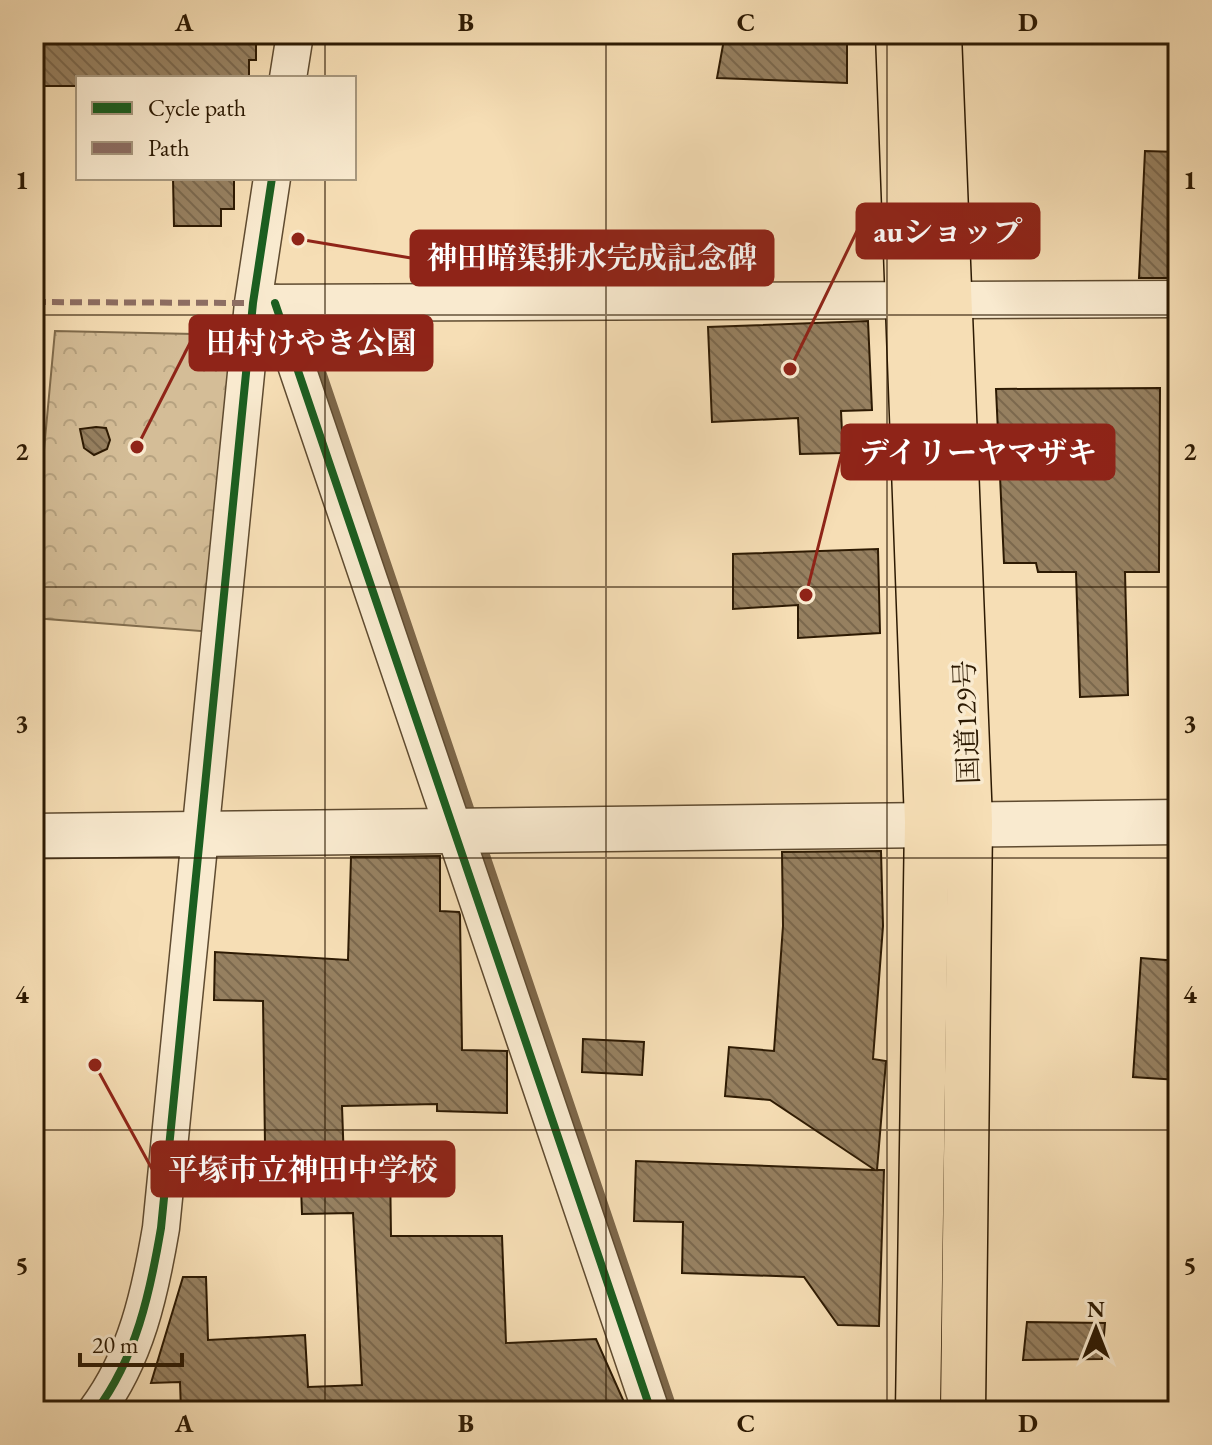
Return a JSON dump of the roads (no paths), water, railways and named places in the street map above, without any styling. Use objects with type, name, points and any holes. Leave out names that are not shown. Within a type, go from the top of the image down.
[{"type":"highway","name":"国道129号","points":[[898,34],[930,299],[970,822],[963,1411]]},
{"type":"highway","name":"国道129号","points":[[918,1411],[927,822],[930,299],[939,34]]},
{"type":"street","points":[[288,76],[295,34]]},
{"type":"street","points":[[96,1411],[113,1389],[148,1305],[161,1228],[200,835],[264,303],[272,180]]},
{"type":"street","points":[[264,303],[1178,299]]},
{"type":"street","points":[[264,303],[454,831],[651,1411]]},
{"type":"street","points":[[34,836],[927,822],[1178,822]]},
{"type":"waterway","points":[[312,345],[473,820]]},
{"type":"waterway","points":[[481,843],[673,1411]]},
{"type":"place","name":"神田暗渠排水完成記念碑","points":[[298,239]]},
{"type":"place","name":"auショップ","points":[[790,369]]},
{"type":"place","name":"田村けやき公園","points":[[137,447]]},
{"type":"place","name":"デイリーヤマザキ","points":[[806,595]]},
{"type":"place","name":"平塚市立神田中学校","points":[[95,1065]]}]
